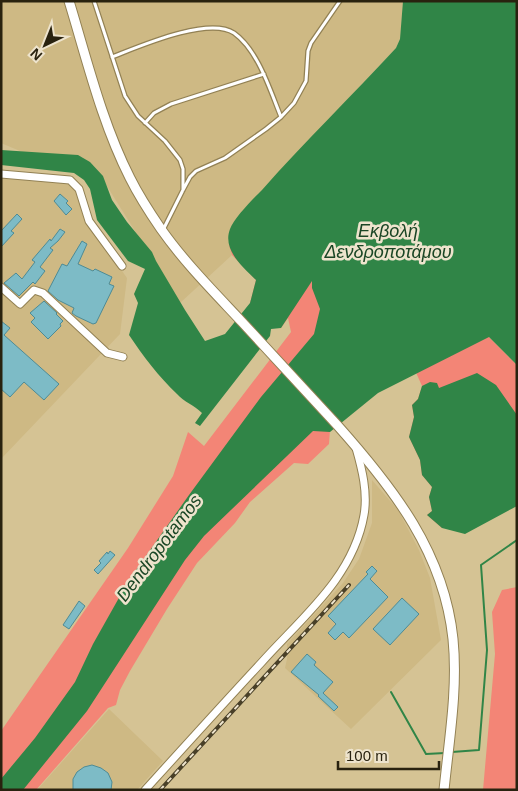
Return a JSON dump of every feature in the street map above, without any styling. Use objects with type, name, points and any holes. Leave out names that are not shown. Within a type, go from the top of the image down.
[{"type":"street","points":[[69,1],[118,153],[130,179],[162,231],[224,303],[355,445],[403,506],[421,535],[447,601],[454,641],[453,704],[444,790]]},
{"type":"street","points":[[1,174],[70,180],[79,189],[89,221],[122,266]]},
{"type":"street","points":[[1,287],[20,304],[34,290],[38,290],[107,353],[123,357]]},
{"type":"street","points":[[146,790],[335,582],[351,555],[364,515],[364,479],[355,445]]},
{"type":"lane","points":[[94,1],[125,96],[132,108],[165,141],[180,160],[183,170],[183,190]]},
{"type":"lane","points":[[162,231],[190,177],[196,171],[225,158],[281,116],[294,103],[306,81],[308,51],[311,43],[340,1]]},
{"type":"lane","points":[[112,57],[162,38],[198,29],[219,28],[233,33],[250,50],[264,74],[281,116]]},
{"type":"lane","points":[[145,123],[154,113],[171,104],[264,74]]},
{"type":"shaded area","points":[[1,1],[403,1],[400,39],[396,48],[241,213],[230,229],[229,245],[232,255],[180,303],[95,167],[82,157],[27,154],[1,143]]},
{"type":"shaded area","points":[[1,174],[57,178],[71,185],[82,201],[102,242],[127,278],[120,334],[1,459]]},
{"type":"shaded area","points":[[230,229],[489,337],[517,365],[517,506],[442,528],[427,515],[432,511],[429,497],[432,487],[422,475],[420,460],[409,437],[414,417],[412,405],[418,399],[422,386],[414,368],[362,400],[330,430],[329,444],[308,464],[294,463],[250,502],[235,523],[197,563],[130,671],[120,690],[116,705],[108,708],[36,790],[1,790],[1,731],[128,548],[173,476],[188,432],[204,446],[291,332],[288,318],[281,328],[250,303],[256,280],[232,255],[229,245]]},
{"type":"shaded area","points":[[372,480],[398,510],[419,550],[430,578],[441,640],[351,729],[285,668],[287,644],[343,583],[359,559],[372,523]]},
{"type":"shaded area","points":[[517,587],[517,790],[483,790],[495,654],[492,612],[502,590]]},
{"type":"shaded area","points":[[109,709],[163,761],[137,790],[37,790]]},
{"type":"water","points":[[403,1],[517,1],[517,365],[489,337],[378,393],[330,432],[313,431],[204,536],[185,560],[87,711],[23,790],[1,790],[1,779],[35,738],[75,682],[93,644],[129,580],[261,397],[314,334],[320,309],[312,288],[312,281],[281,328],[271,329],[270,336],[200,426],[195,423],[202,413],[180,397],[164,381],[129,335],[138,303],[134,294],[145,269],[128,261],[97,220],[90,189],[84,180],[74,173],[1,165],[1,150],[78,155],[90,162],[103,176],[112,200],[127,222],[152,252],[205,341],[225,334],[250,303],[256,280],[240,264],[231,251],[228,237],[232,225],[244,209],[396,48],[400,39]]},
{"type":"water","points":[[477,373],[496,385],[517,415],[517,506],[465,534],[442,528],[427,515],[432,511],[429,497],[432,487],[422,475],[420,460],[409,437],[414,417],[412,405],[418,399],[422,386],[430,382],[437,383],[439,388]]},
{"type":"building","points":[[60,194],[68,201],[66,203],[72,209],[66,215],[54,201]]},
{"type":"building","points":[[17,214],[22,219],[11,231],[14,233],[1,247],[1,231]]},
{"type":"building","points":[[60,229],[65,232],[50,248],[53,250],[40,267],[45,271],[35,284],[33,282],[19,296],[4,283],[16,273],[22,279],[35,262],[32,260]]},
{"type":"building","points":[[82,241],[87,244],[78,264],[112,277],[109,284],[114,286],[96,323],[93,324],[76,316],[72,313],[74,308],[58,300],[48,291],[62,264],[67,266]]},
{"type":"building","points":[[44,301],[63,321],[60,324],[61,326],[48,339],[31,322],[35,318],[30,313]]},
{"type":"building","points":[[1,321],[10,328],[4,335],[59,384],[44,400],[24,382],[10,397],[1,389]]},
{"type":"building","points":[[110,551],[115,555],[98,574],[94,570],[101,563],[99,561]]},
{"type":"building","points":[[372,566],[377,571],[370,579],[388,597],[349,638],[343,632],[335,640],[328,633],[336,624],[328,616],[368,574],[366,572]]},
{"type":"building","points":[[402,598],[419,614],[390,645],[373,629]]},
{"type":"building","points":[[79,601],[85,606],[69,629],[63,625]]},
{"type":"building","points":[[307,654],[316,662],[314,665],[333,682],[323,693],[338,707],[334,711],[319,695],[291,672]]},
{"type":"building","points":[[92,765],[108,773],[112,782],[111,790],[73,790],[73,779],[77,772],[84,767]]},
{"type":"waterway","points":[[452,752],[479,750],[487,650],[481,565],[517,540]]},
{"type":"waterway","points":[[391,692],[426,754],[445,753]]},
{"type":"railway","points":[[160,790],[349,585]]},
{"type":"water label","name":"Εκβολή Δενδροποτάμου","points":[[388,241]]},
{"type":"water label","name":"Dendropotamos","points":[[159,548]]}]
